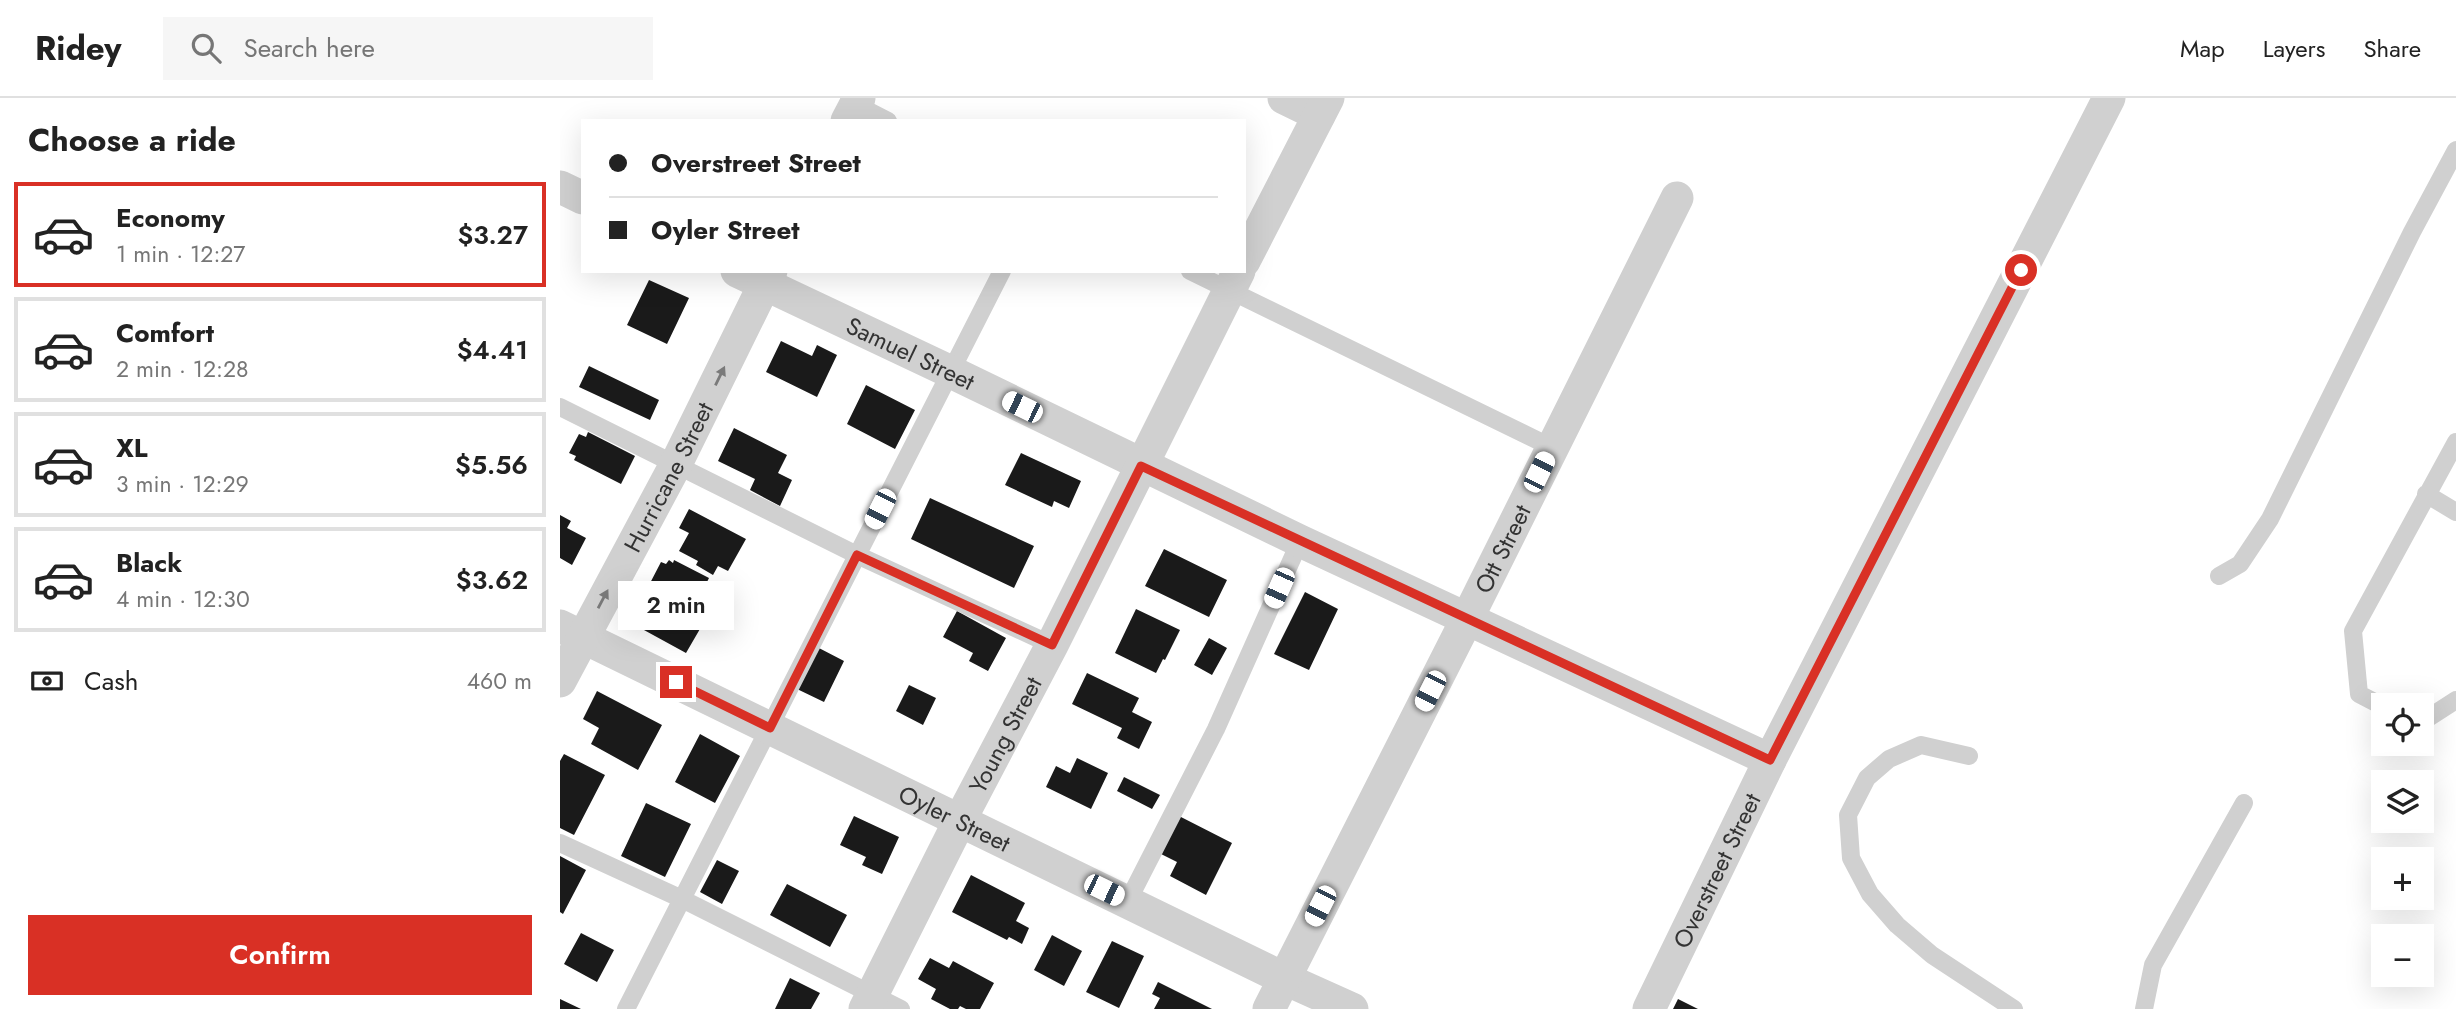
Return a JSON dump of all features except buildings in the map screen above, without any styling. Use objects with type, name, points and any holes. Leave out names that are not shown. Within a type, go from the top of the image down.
[{"type":"street","points":[[1246,257],[1323,106],[1284,98]]},
{"type":"street","name":"Overstreet Street","points":[[1649,1009],[1770,760],[2109,98]]},
{"type":"street","points":[[560,187],[581,197]]},
{"type":"street","name":"Ott Street","points":[[1269,1009],[1467,620],[1676,198]]},
{"type":"street","name":"Samuel Street","points":[[758,276],[1141,466],[1770,760]]},
{"type":"street","name":"Hurricane Street","points":[[560,681],[571,631],[676,464],[758,276]]},
{"type":"street","name":"Young Street","points":[[879,1004],[960,820],[1052,645],[1234,281]]},
{"type":"street","name":"Oyler Street","points":[[571,631],[1283,978],[1352,1009]]},
{"type":"lane","points":[[851,105],[883,119]]},
{"type":"lane","points":[[2219,576],[2240,565],[2270,519],[2412,232],[2456,150]]},
{"type":"lane","points":[[626,1009],[1001,273]]},
{"type":"lane","points":[[1198,273],[1234,281],[1551,447]]},
{"type":"lane","points":[[560,407],[857,555],[1052,645]]},
{"type":"lane","points":[[2371,700],[2360,694],[2353,631],[2456,442]]},
{"type":"lane","points":[[2426,494],[2456,512]]},
{"type":"lane","points":[[1128,901],[1216,729],[1300,541]]},
{"type":"lane","points":[[2434,714],[2456,700]]},
{"type":"lane","points":[[1969,756],[1921,745],[1889,759],[1867,778],[1848,815],[1851,858],[1870,894],[1897,925],[1932,955],[2014,1009]]},
{"type":"lane","points":[[2144,1009],[2153,965],[2244,803]]},
{"type":"lane","points":[[560,843],[682,899],[879,1004]]},
{"type":"route","points":[[676,682],[770,728],[857,555],[1052,645],[1141,466],[1770,760],[2021,270]]}]
